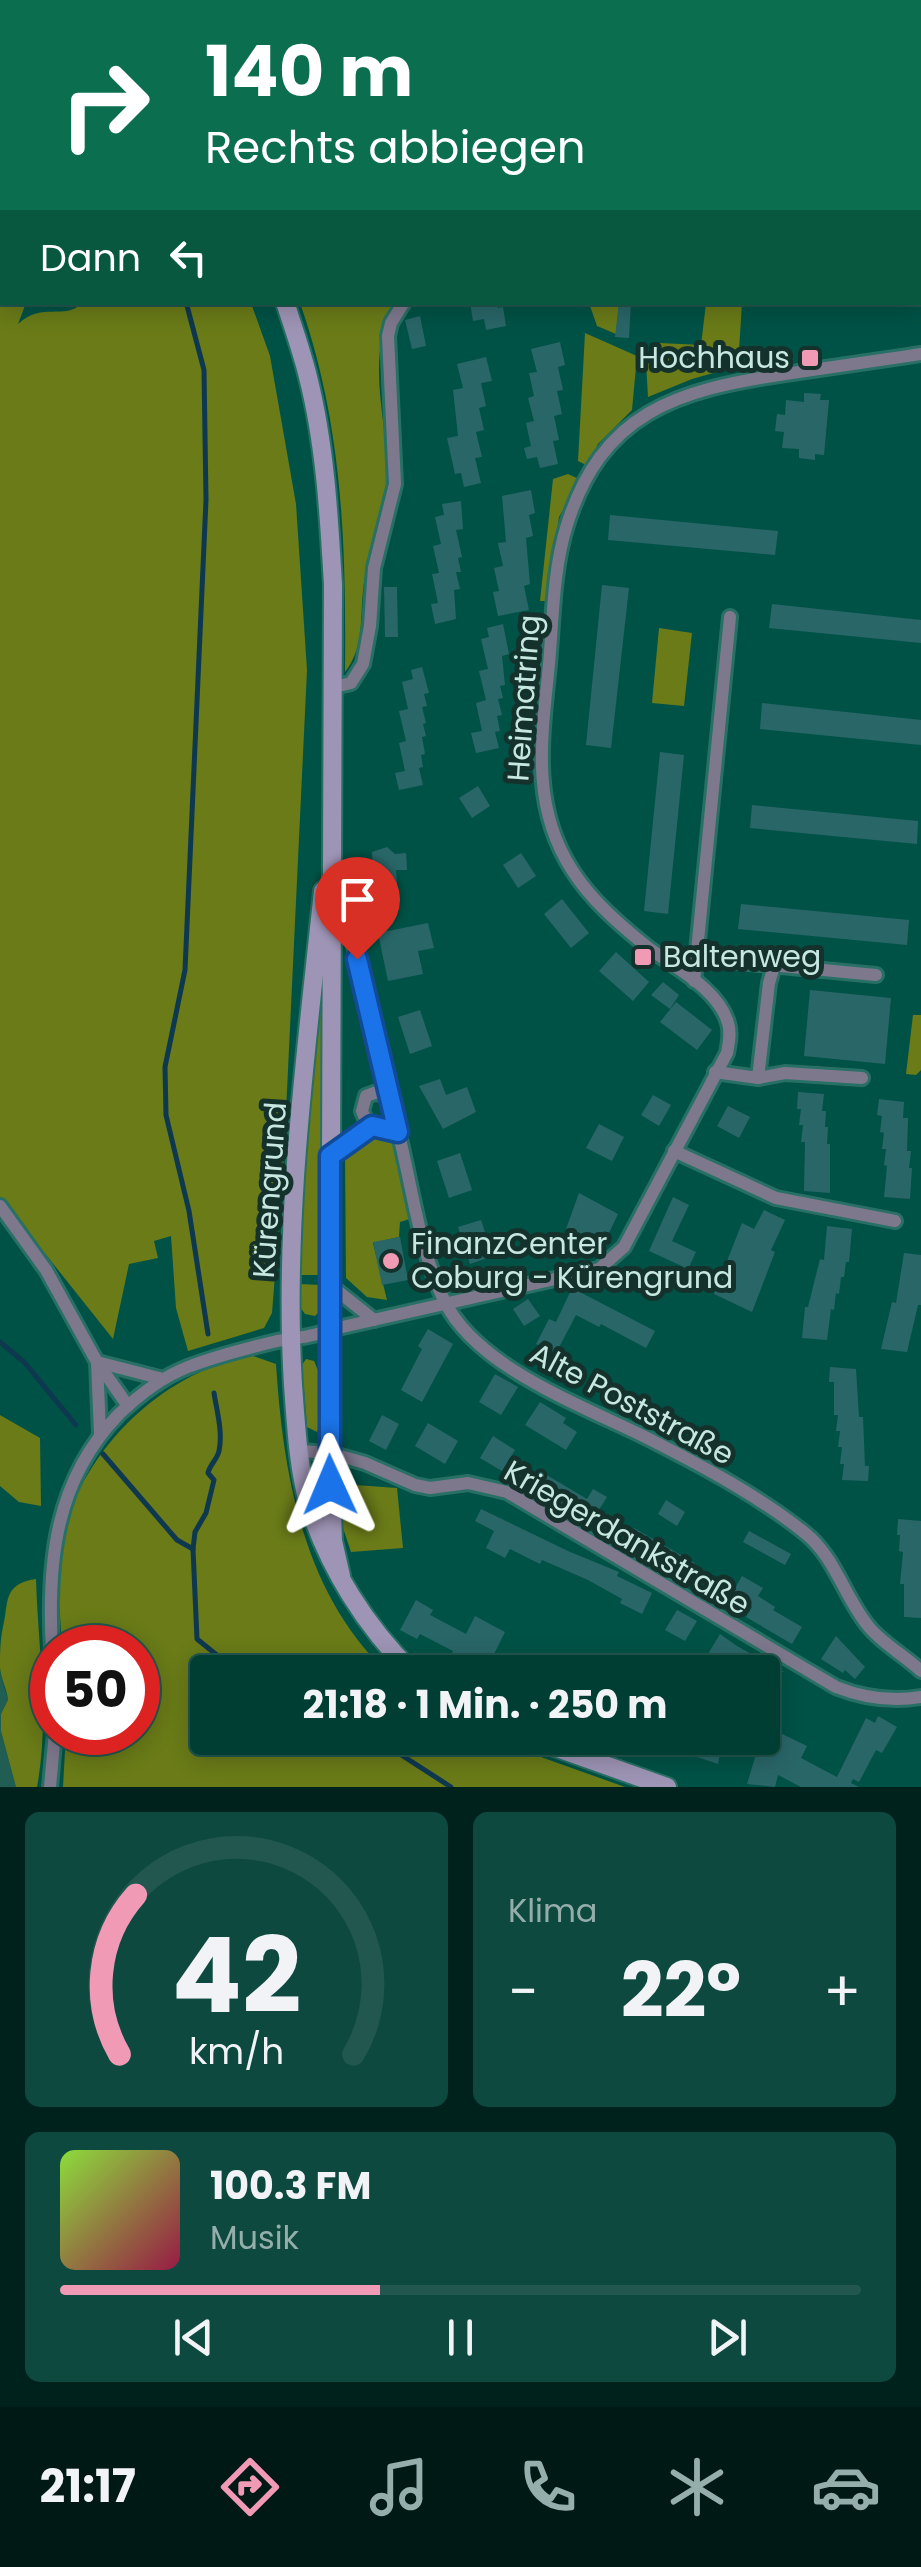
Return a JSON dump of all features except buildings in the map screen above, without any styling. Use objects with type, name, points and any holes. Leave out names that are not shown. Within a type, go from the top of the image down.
[{"type":"main road","name":"Kürengrund","points":[[286,305],[308,377],[326,490],[333,585],[334,687],[326,926],[292,1228],[290,1339],[308,1502],[341,1576],[383,1644],[394,1655]]},
{"type":"main road","name":"Kürengrund","points":[[326,926],[330,1453],[333,1540],[341,1576]]},
{"type":"main road","points":[[577,1755],[667,1787]]},
{"type":"street","points":[[334,687],[352,683],[358,676],[370,626],[374,568],[395,484],[388,336],[390,323],[402,305]]},
{"type":"street","name":"Heimatring","points":[[52,1625],[51,1566],[59,1517],[83,1458],[100,1433],[163,1379],[187,1367],[290,1339],[309,1330],[329,1330],[599,1268],[624,1247],[727,1052],[729,1026],[714,999],[614,919],[588,892],[571,870],[544,805],[540,757],[565,530],[586,479],[610,445],[654,408],[717,384],[921,354]]},
{"type":"street","points":[[694,982],[730,617]]},
{"type":"street","name":"Alte Poststraße","points":[[326,926],[349,924],[398,1132],[445,1304],[479,1346],[509,1368],[658,1443],[740,1489],[806,1534],[832,1563],[870,1628],[917,1664]]},
{"type":"street","points":[[696,958],[876,975]]},
{"type":"street","points":[[758,1078],[774,966]]},
{"type":"street","points":[[714,1072],[758,1078],[785,1074],[862,1078]]},
{"type":"street","points":[[390,1099],[377,1092],[366,1096],[363,1117],[372,1126],[398,1132]]},
{"type":"street","points":[[330,1156],[372,1126]]},
{"type":"street","points":[[674,1151],[776,1198],[895,1221]]},
{"type":"street","points":[[0,1206],[46,1270],[97,1362],[132,1402]]},
{"type":"street","points":[[330,1285],[374,1320]]},
{"type":"street","points":[[97,1362],[163,1379]]},
{"type":"street","points":[[97,1362],[100,1433]]},
{"type":"street","name":"Kriegerdankstraße","points":[[300,1451],[330,1453],[365,1462],[414,1485],[430,1488],[468,1482],[508,1492],[836,1687],[887,1700],[921,1697]]},
{"type":"street","points":[[50,1787],[53,1755]]},
{"type":"shaded area","points":[[0,1672],[8,1700],[1,1714],[1,1731],[16,1787],[0,1787]]},
{"type":"green space","points":[[0,305],[25,305],[18,324],[36,314],[68,311],[79,305],[252,305],[270,356],[296,504],[307,670],[283,1175],[272,1313],[264,1328],[188,1351],[176,1308],[171,1236],[154,1241],[158,1258],[129,1264],[113,1339],[0,1197]]},
{"type":"green space","points":[[301,305],[397,305],[387,322],[379,364],[387,491],[365,577],[358,643],[345,672],[339,485],[314,349]]},
{"type":"green space","points":[[590,305],[619,305],[616,334],[597,326]]},
{"type":"green space","points":[[706,305],[742,305],[738,366],[648,397],[646,362],[658,362],[660,343],[701,345]]},
{"type":"green space","points":[[585,333],[637,356],[632,410],[598,444],[588,466],[578,461]]},
{"type":"green space","points":[[568,474],[581,480],[559,517],[547,601],[540,601],[553,479]]},
{"type":"green space","points":[[659,628],[692,633],[684,706],[652,703]]},
{"type":"green space","points":[[323,979],[326,980],[322,1275],[300,1275],[307,1129]]},
{"type":"green space","points":[[913,1015],[921,1015],[921,1070],[916,1075],[906,1074]]},
{"type":"green space","points":[[378,1133],[396,1142],[413,1218],[400,1222],[399,1237],[373,1243],[387,1300],[367,1297],[346,1278],[345,1156],[360,1140]]},
{"type":"green space","points":[[298,1284],[323,1285],[320,1311],[315,1316],[305,1314],[300,1307]]},
{"type":"green space","points":[[253,1356],[276,1364],[284,1447],[303,1530],[335,1606],[371,1655],[190,1655],[190,1755],[536,1755],[625,1787],[63,1787],[65,1755],[160,1755],[160,1625],[61,1625],[60,1554],[77,1494],[93,1465],[137,1415],[191,1376]]},
{"type":"green space","points":[[306,1359],[314,1361],[320,1375],[317,1432],[307,1427],[302,1365]]},
{"type":"green space","points":[[0,1415],[40,1438],[41,1506],[19,1502],[0,1486]]},
{"type":"green space","points":[[341,1484],[397,1488],[403,1548],[351,1552],[340,1519]]},
{"type":"green space","points":[[36,1579],[38,1625],[30,1625],[30,1755],[41,1755],[37,1787],[16,1787],[1,1731],[1,1714],[8,1700],[0,1668],[7,1603],[12,1590]]},
{"type":"waterway","points":[[187,305],[204,370],[206,500],[185,970],[165,1067],[166,1115],[189,1211],[208,1334]]},
{"type":"waterway","points":[[0,1342],[24,1362],[76,1425]]},
{"type":"waterway","points":[[214,1393],[220,1444],[208,1473],[214,1480],[206,1513],[195,1532],[193,1549],[197,1639],[217,1655]]},
{"type":"waterway","points":[[103,1454],[177,1540],[193,1549]]},
{"type":"waterway","points":[[401,1755],[451,1787]]},
{"type":"place","name":"Hochhaus","points":[[810,358]]},
{"type":"place","name":"Baltenweg","points":[[643,957]]},
{"type":"place","name":"FinanzCenter Coburg - Kürengrund","points":[[391,1261]]},
{"type":"route","points":[[330,1485],[330,1156],[372,1126],[398,1132],[357,959]]}]
